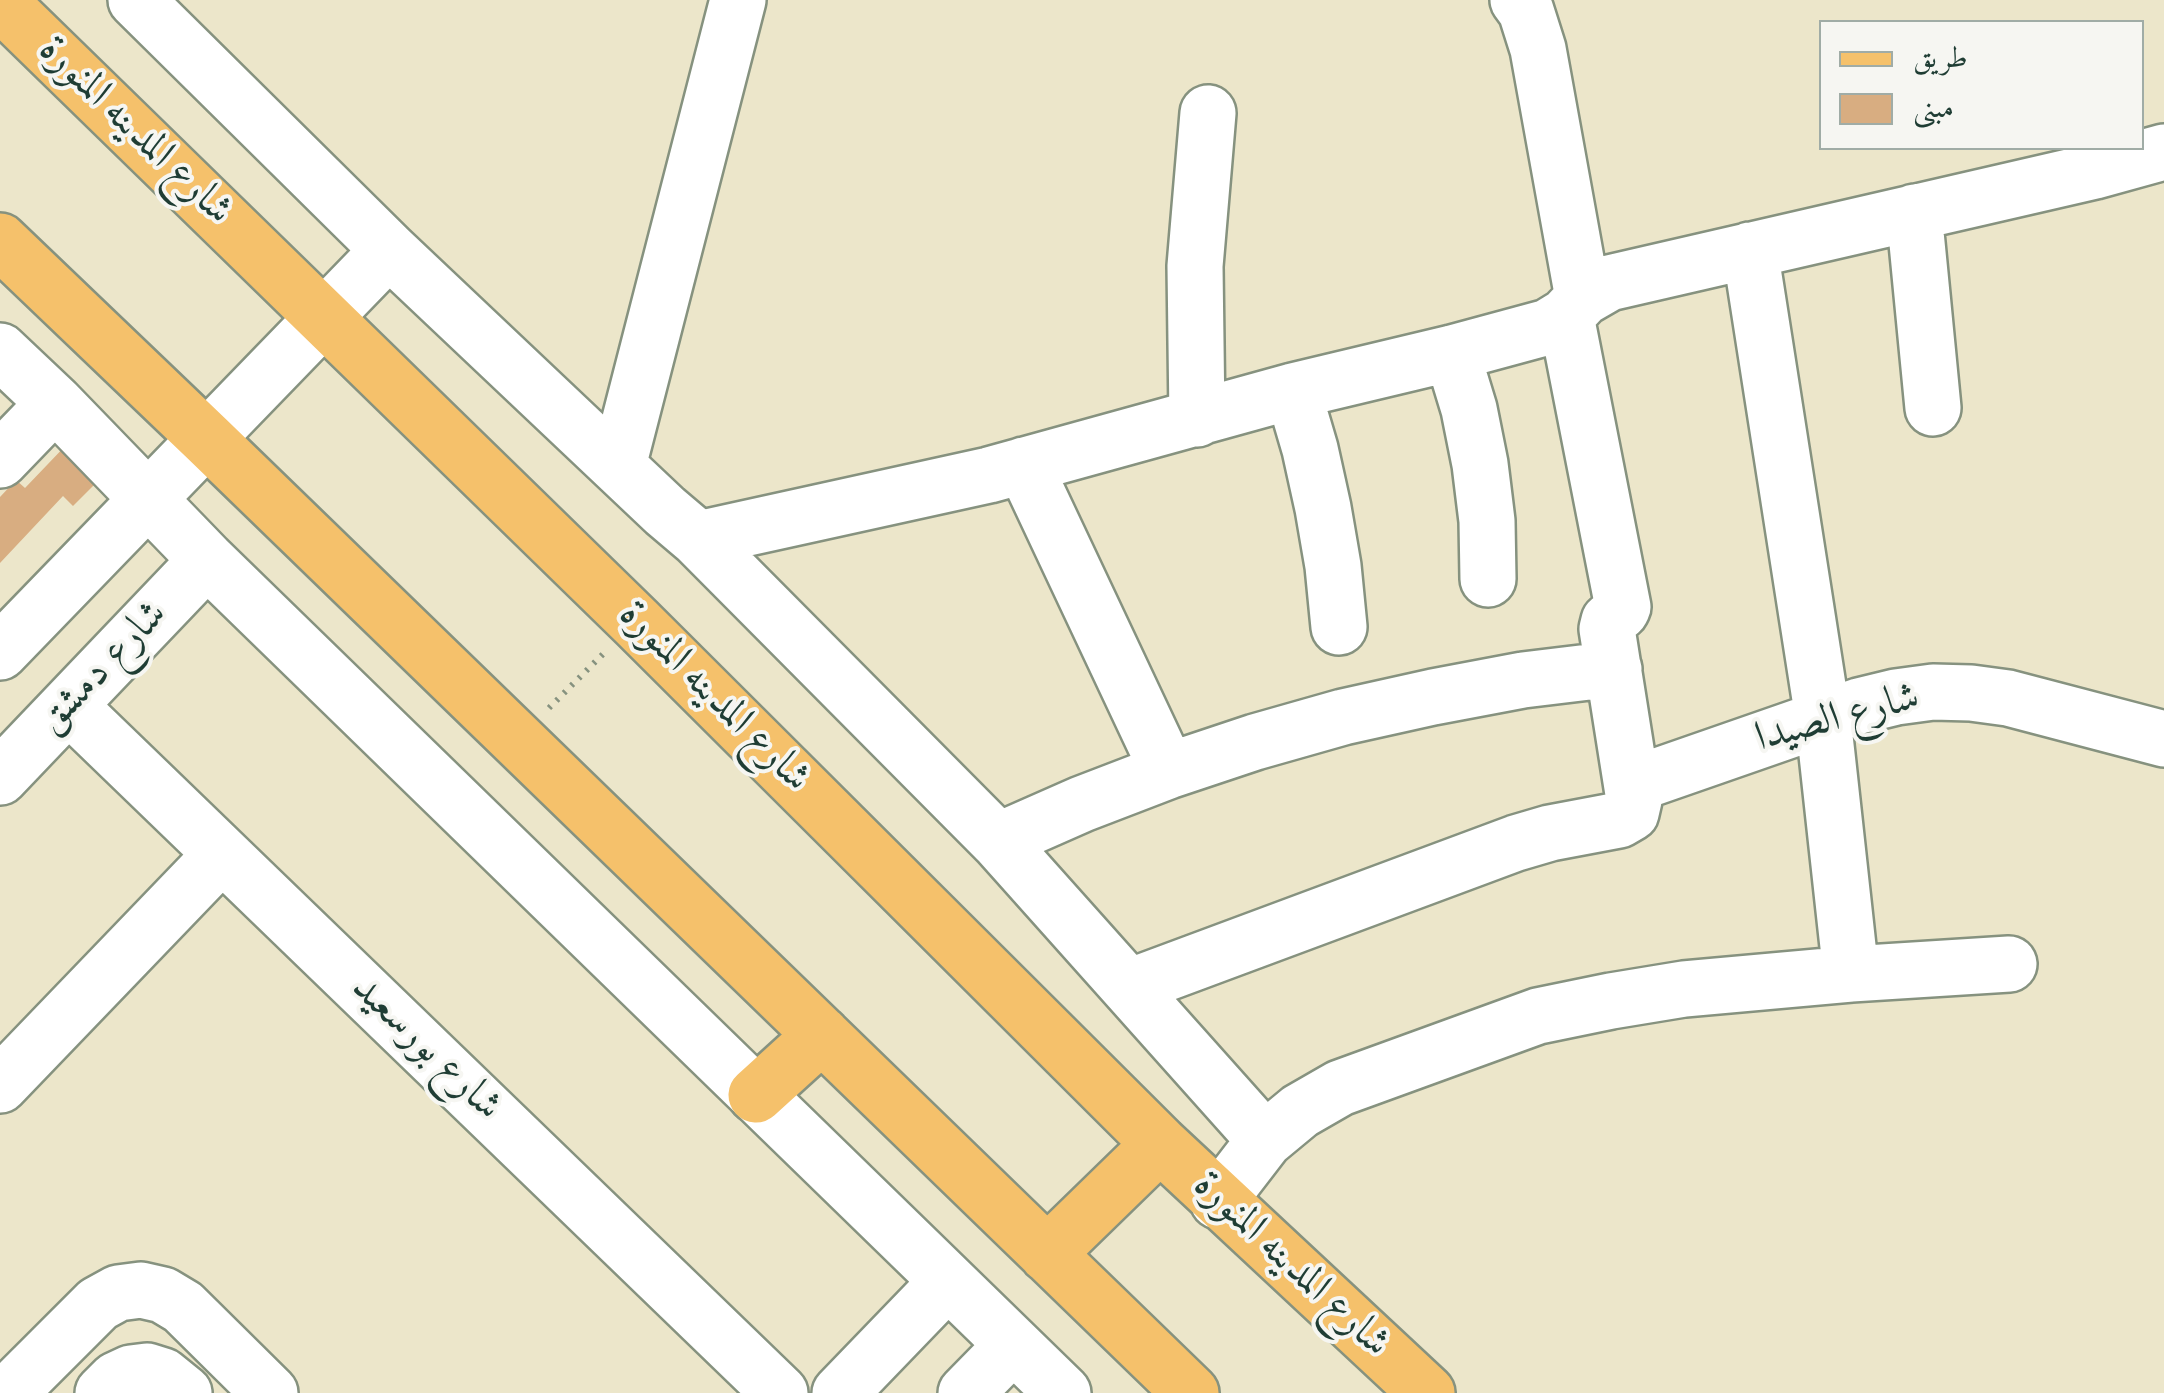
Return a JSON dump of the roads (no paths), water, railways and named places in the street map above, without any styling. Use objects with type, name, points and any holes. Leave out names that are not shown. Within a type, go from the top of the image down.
[{"type":"main road","name":"شارع المدينه المنورة","points":[[0,2],[636,622],[1160,1144],[1427,1393]]},
{"type":"main road","points":[[0,241],[208,438],[1187,1392]]},
{"type":"main road","points":[[756,1095],[822,1034]]},
{"type":"main road","points":[[1047,1254],[1160,1144]]},
{"type":"street","points":[[136,0],[389,250],[698,538],[998,841],[1266,1140]]},
{"type":"street","points":[[618,466],[738,0]]},
{"type":"street","points":[[1129,987],[1516,843],[1550,832],[1626,818],[1634,807],[1607,629],[1623,606],[1574,307],[1538,49],[1526,11],[1518,0]]},
{"type":"street","points":[[1197,418],[1195,266],[1208,113]]},
{"type":"street","points":[[698,538],[1024,465],[1293,391],[1452,354],[1548,326],[1609,283],[2164,152]]},
{"type":"street","points":[[1914,212],[1933,408]]},
{"type":"street","name":"شارع دمشق","points":[[0,652],[389,250]]},
{"type":"street","points":[[1750,250],[1823,718],[1851,974]]},
{"type":"street","points":[[0,351],[208,560],[1063,1393]]},
{"type":"street","points":[[1452,354],[1469,408],[1480,464],[1488,579]]},
{"type":"street","points":[[1293,391],[1324,508],[1339,627]]},
{"type":"street","points":[[0,460],[55,403]]},
{"type":"street","points":[[1024,465],[1168,771]]},
{"type":"street","name":"شارع دمشق","points":[[0,777],[208,560]]},
{"type":"street","points":[[998,841],[1082,804],[1254,742],[1379,709],[1523,680],[1614,669]]},
{"type":"street","name":"شارع الصيدا","points":[[1632,785],[1859,706],[1933,692],[2008,698],[2164,739]]},
{"type":"street","name":"شارع بورسعيد","points":[[69,706],[780,1393]]},
{"type":"street","points":[[0,1085],[222,854]]},
{"type":"street","points":[[1218,1200],[1266,1140],[1300,1111],[1340,1088],[1538,1016],[1684,989],[2009,964]]},
{"type":"street","points":[[840,1393],[947,1282]]},
{"type":"street","points":[[9,1393],[98,1304],[118,1294],[141,1290],[163,1294],[182,1306],[270,1393]]},
{"type":"street","points":[[966,1393],[1013,1344]]},
{"type":"street","points":[[103,1393],[131,1372],[162,1376],[184,1393]]}]
